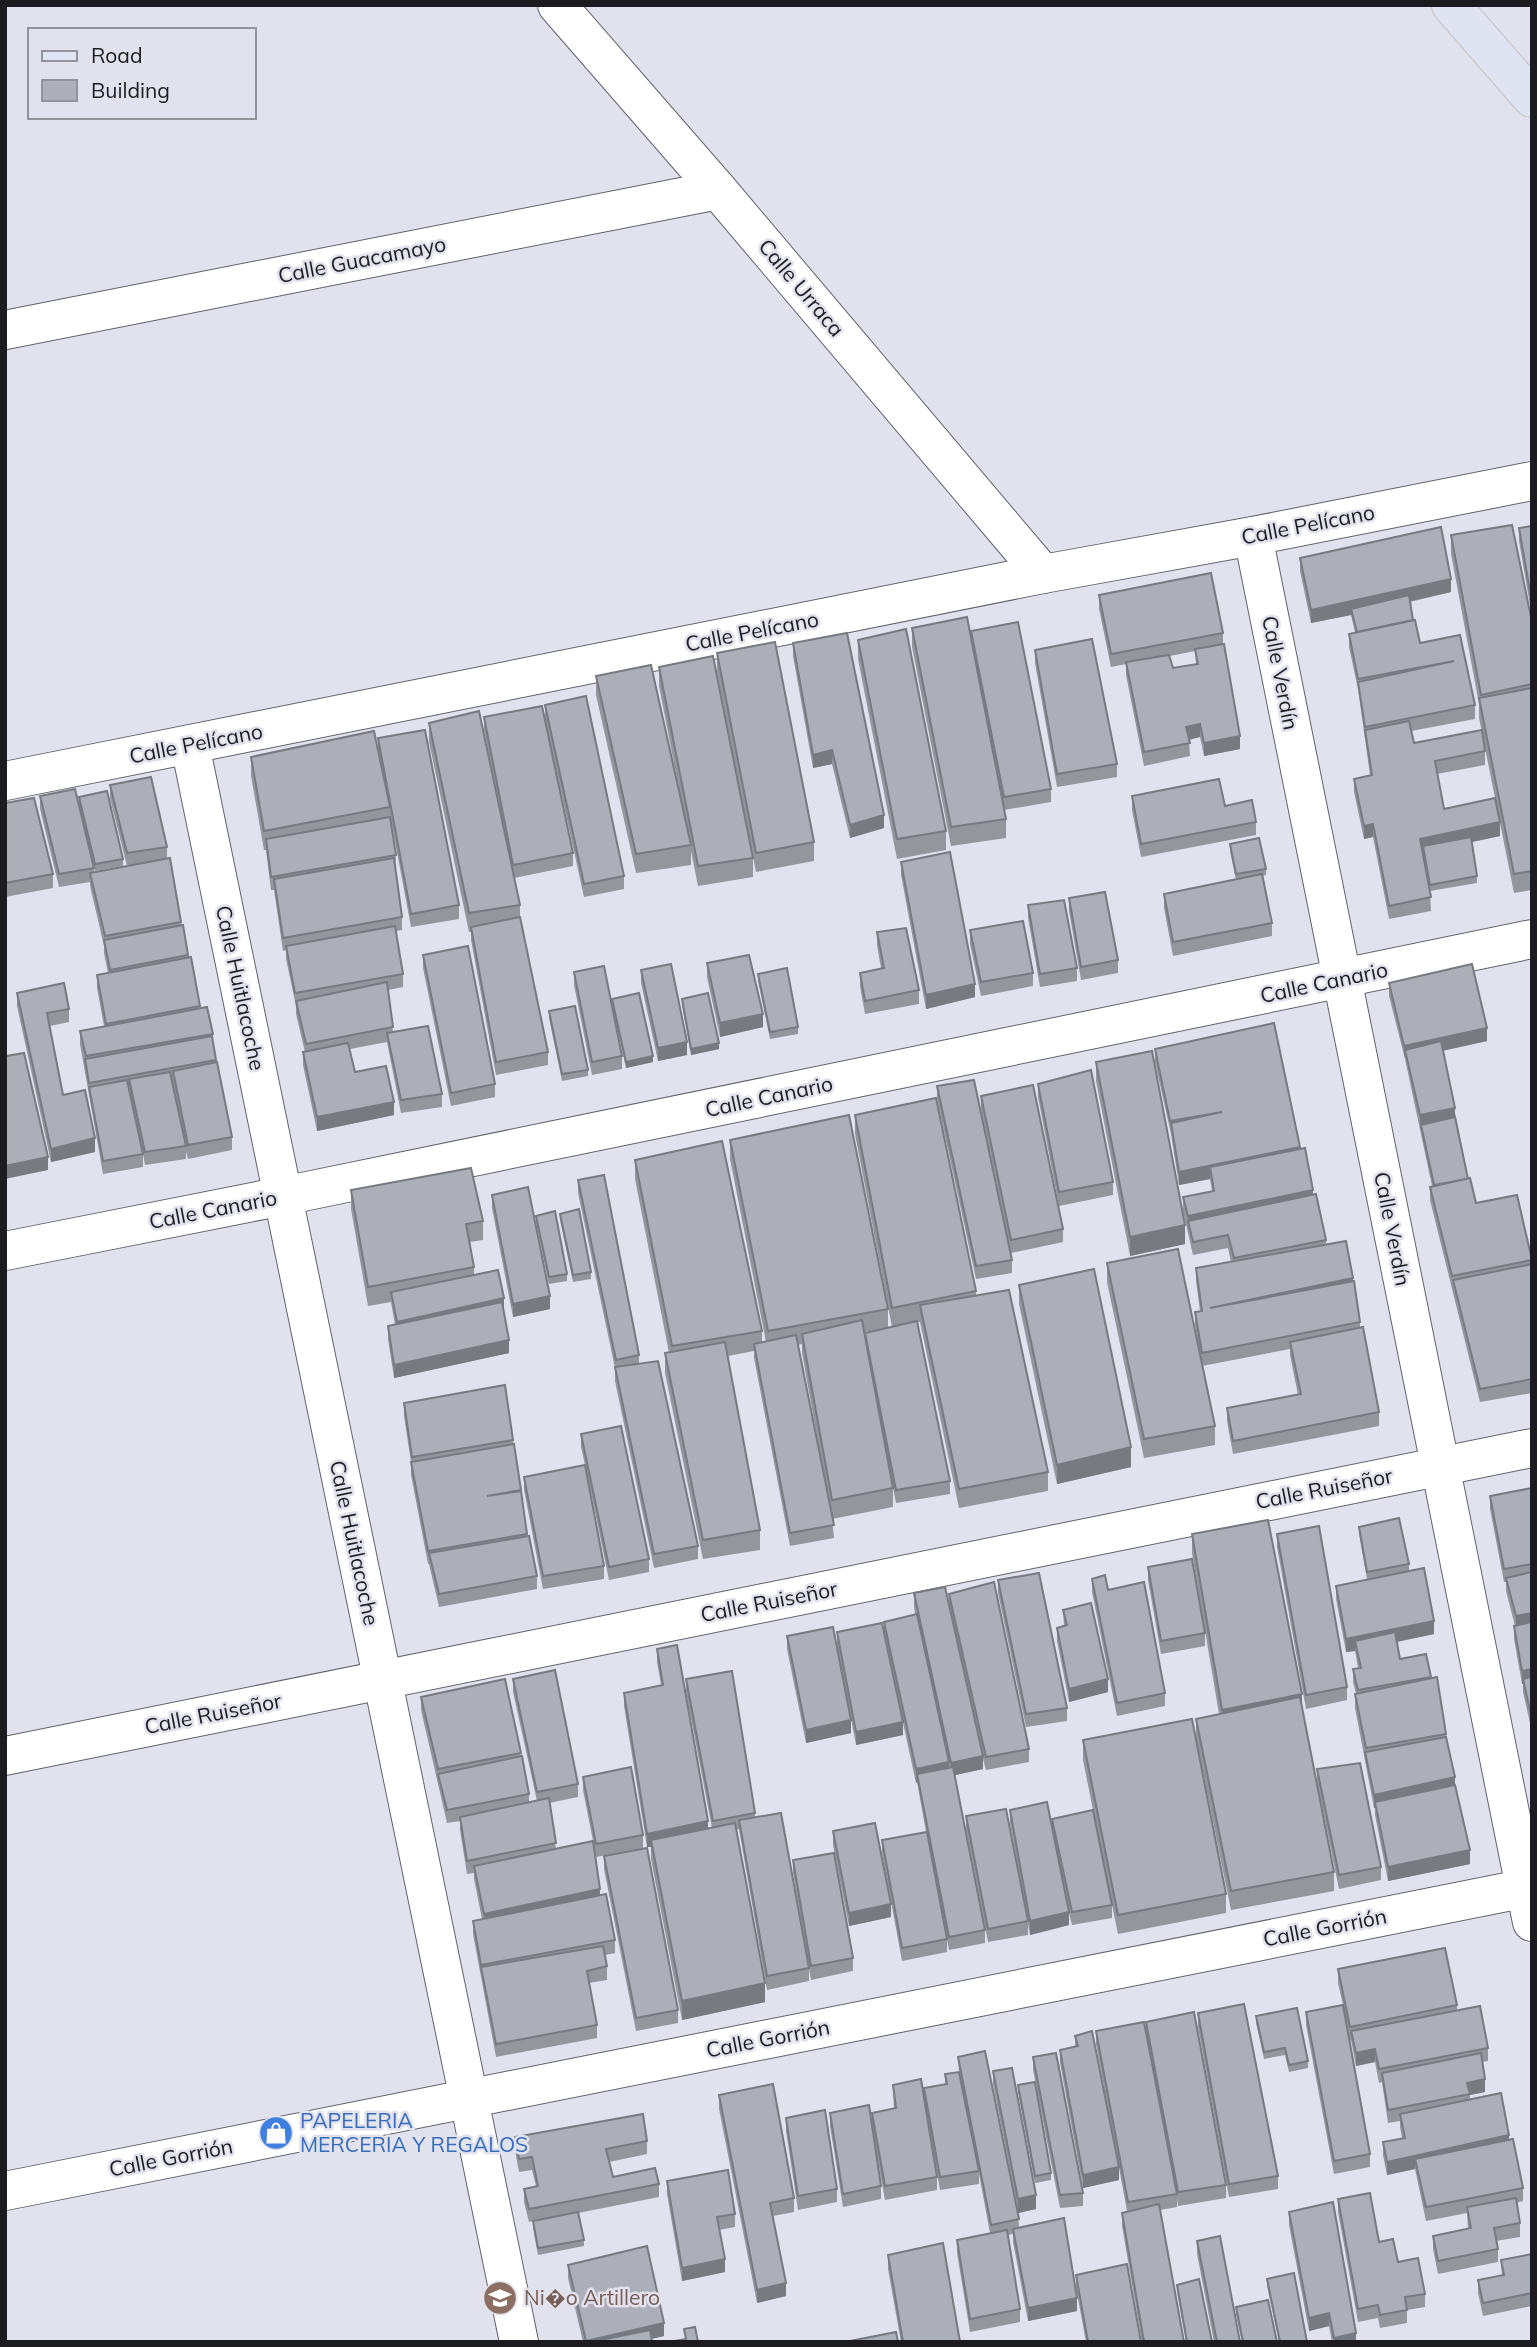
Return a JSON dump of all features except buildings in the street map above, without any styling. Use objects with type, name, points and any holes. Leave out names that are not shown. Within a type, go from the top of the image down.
[{"type":"main road","points":[[1451,5],[1532,98]]},
{"type":"street","name":"Calle Urraca","points":[[557,5],[718,190],[1043,574]]},
{"type":"street","name":"Calle Guacamayo","points":[[5,330],[718,190]]},
{"type":"street","name":"Calle Pelícano","points":[[5,781],[1043,574],[1253,536],[1515,483],[1532,463]]},
{"type":"street","name":"Calle Verdín","points":[[1253,536],[1530,1899]]},
{"type":"street","name":"Calle Huitlacoche","points":[[190,745],[519,2342]]},
{"type":"street","name":"Calle Canario","points":[[5,1251],[1532,939]]},
{"type":"street","name":"Calle Ruiseñor","points":[[5,1756],[1532,1448]]},
{"type":"street","name":"Calle Gorrión","points":[[5,2191],[468,2099],[1530,1899]]},
{"type":"place","name":"PAPELERIA MERCERIA Y REGALOS","points":[[276,2133]]},
{"type":"place","name":"Ni�o Artillero","points":[[500,2298]]}]
